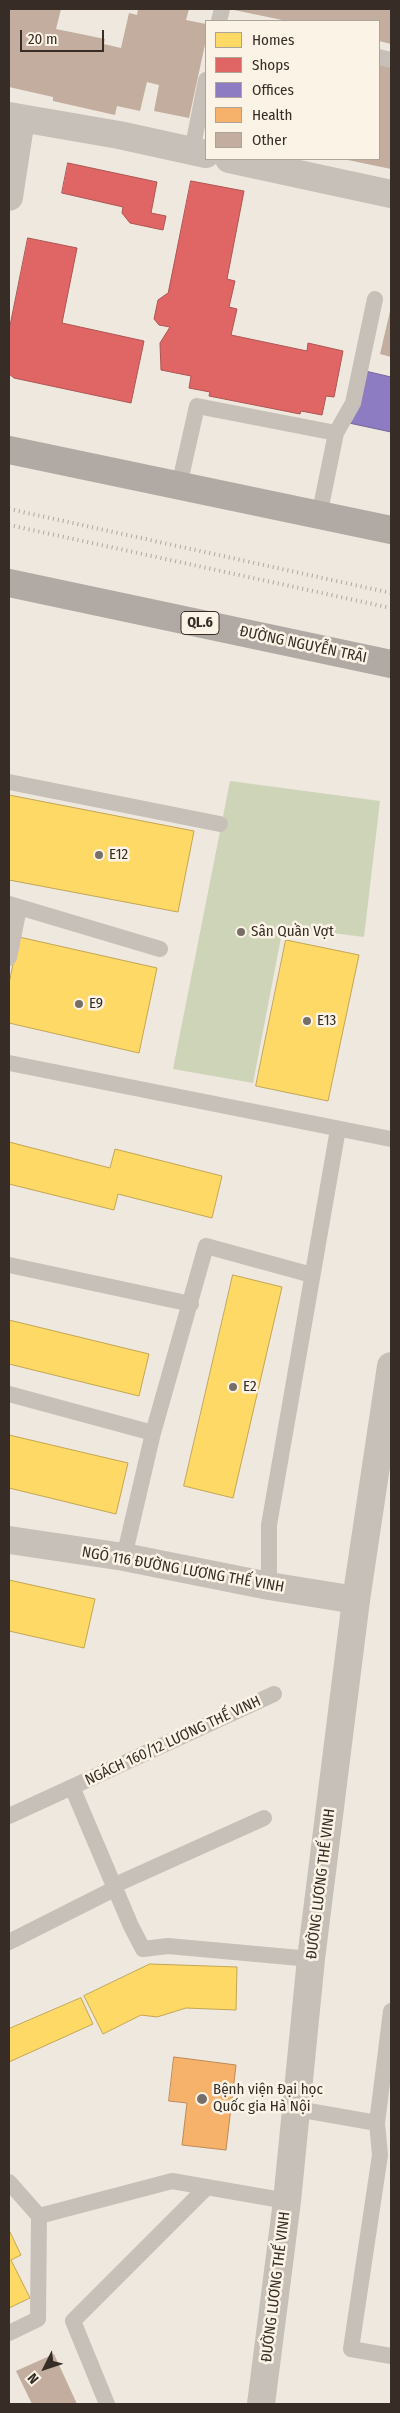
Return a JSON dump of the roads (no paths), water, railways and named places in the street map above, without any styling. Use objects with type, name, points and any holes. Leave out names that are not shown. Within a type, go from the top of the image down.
[{"type":"highway","points":[[9,450],[391,530]]},
{"type":"highway","name":"ĐƯỜNG NGUYỄN TRÃI","points":[[9,583],[391,664]]},
{"type":"street","points":[[9,197],[15,117],[119,135],[199,152]]},
{"type":"street","points":[[234,160],[391,194]]},
{"type":"street","name":"ĐƯỜNG LƯƠNG THẾ VINH","points":[[261,2404],[297,2109],[311,1959],[356,1600],[391,1366]]},
{"type":"street","name":"NGÕ 116 ĐƯỜNG LƯƠNG THẾ VINH","points":[[9,1540],[124,1557],[269,1586],[356,1600]]},
{"type":"lane","points":[[199,152],[205,90]]},
{"type":"lane","points":[[319,516],[336,433],[353,403],[375,299]]},
{"type":"lane","points":[[179,486],[198,406],[336,433]]},
{"type":"lane","points":[[9,782],[220,824]]},
{"type":"lane","points":[[9,958],[14,906],[160,949]]},
{"type":"lane","points":[[9,1063],[391,1139]]},
{"type":"lane","points":[[269,1586],[269,1525],[338,1129]]},
{"type":"lane","points":[[124,1557],[154,1433],[206,1246],[312,1275]]},
{"type":"lane","points":[[9,1265],[191,1304]]},
{"type":"lane","points":[[9,1394],[154,1433]]},
{"type":"lane","name":"NGÁCH 160/12 LƯƠNG THẾ VINH","points":[[9,1816],[274,1694]]},
{"type":"lane","points":[[72,1787],[131,1926],[143,1949],[168,1946],[311,1959]]},
{"type":"lane","points":[[9,1942],[116,1887],[264,1818]]},
{"type":"lane","points":[[391,2011],[377,2124],[386,2157],[351,2349],[391,2356]]},
{"type":"lane","points":[[297,2109],[377,2124]]},
{"type":"lane","points":[[39,2216],[172,2181],[286,2201]]},
{"type":"lane","points":[[9,2182],[39,2216],[38,2319],[9,2332]]},
{"type":"lane","points":[[107,2404],[74,2321],[207,2187]]},
{"type":"railway","points":[[9,509],[391,593]]},
{"type":"railway","points":[[9,525],[391,608]]},
{"type":"place","name":"E12","points":[[99,855]]},
{"type":"place","name":"Sân Quần Vợt","points":[[241,932]]},
{"type":"place","name":"E9","points":[[79,1004]]},
{"type":"place","name":"E13","points":[[307,1021]]},
{"type":"place","name":"E2","points":[[233,1387]]},
{"type":"place","name":"Bệnh viện Đại học Quốc gia Hà Nội","points":[[202,2099]]}]
